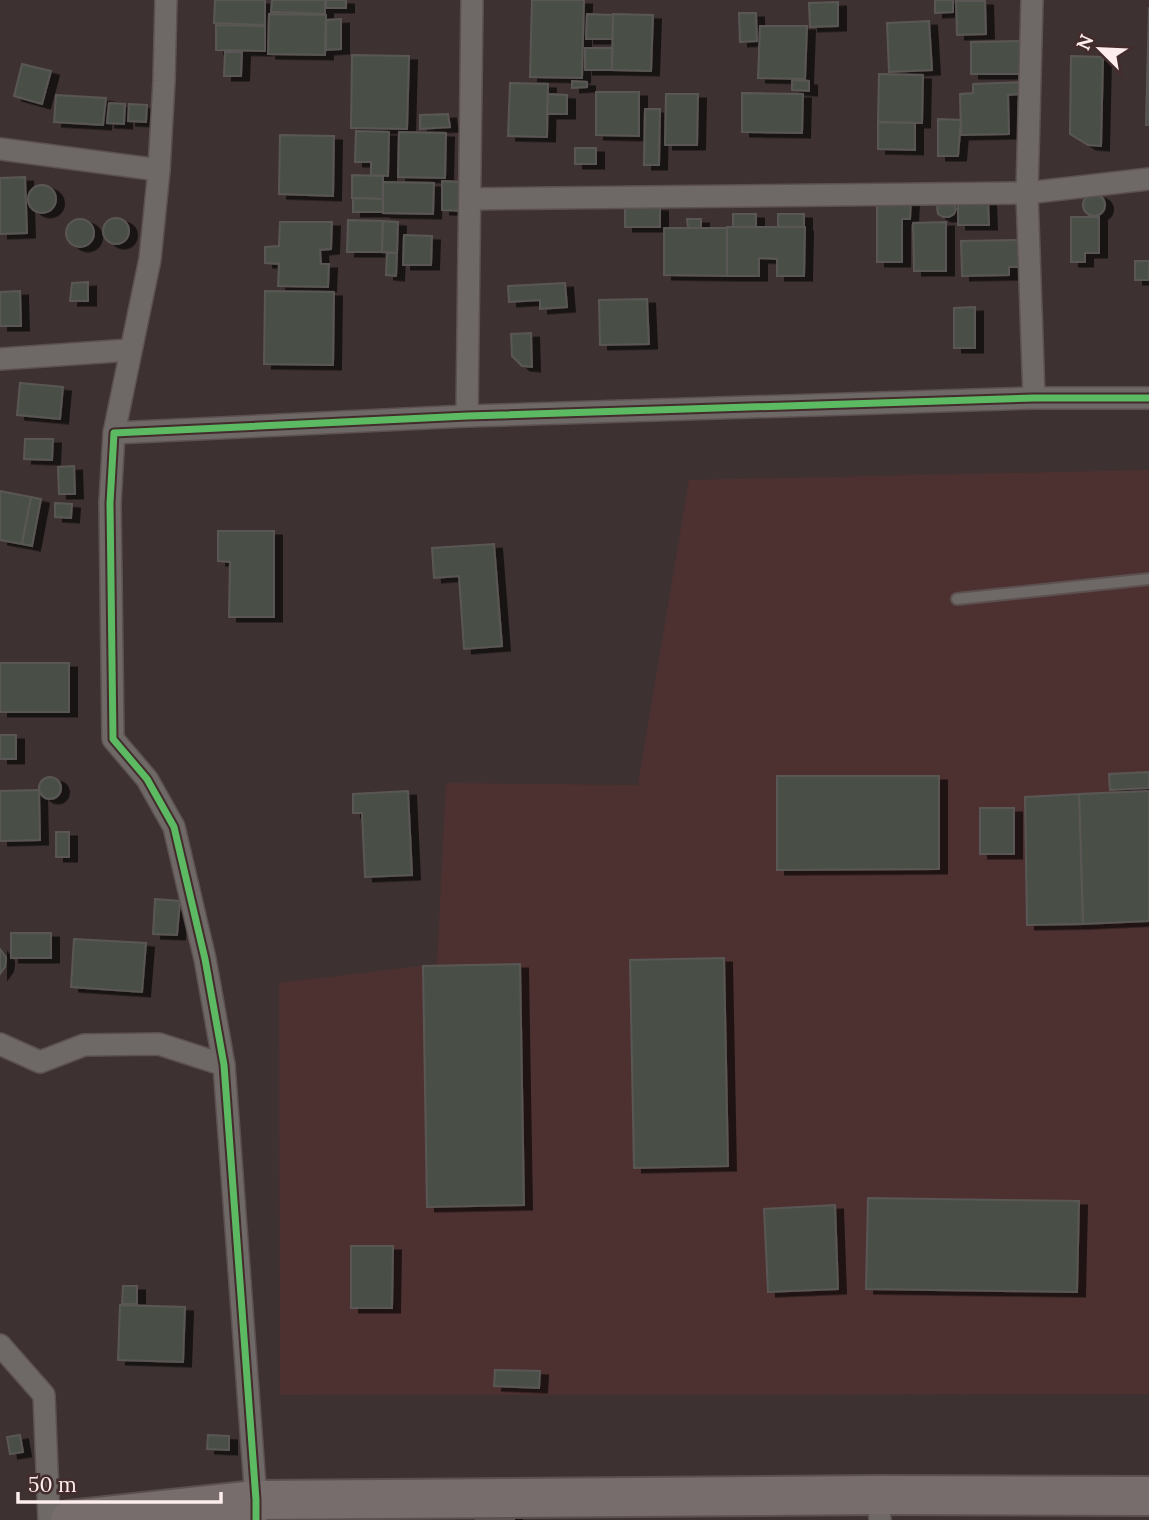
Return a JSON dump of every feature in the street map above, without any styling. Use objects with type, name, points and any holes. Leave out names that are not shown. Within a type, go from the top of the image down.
[{"type":"highway","points":[[70,1520],[256,1510],[879,1507],[1149,1496]]},
{"type":"street","points":[[166,0],[159,170],[150,259],[114,433],[110,503],[113,739],[147,779],[174,827],[205,959],[224,1065],[256,1510]]},
{"type":"street","points":[[467,416],[472,0]]},
{"type":"street","points":[[1032,0],[1027,193],[1034,398]]},
{"type":"street","points":[[0,149],[159,170]]},
{"type":"street","points":[[470,199],[1027,193],[1149,179]]},
{"type":"street","points":[[0,359],[130,350]]},
{"type":"street","points":[[114,433],[467,416],[1034,398],[1149,398]]},
{"type":"street","points":[[0,1044],[40,1062],[84,1045],[159,1044],[224,1065]]},
{"type":"street","points":[[0,1345],[44,1395],[49,1520]]},
{"type":"lane","points":[[957,599],[1149,579]]},
{"type":"shaded area","points":[[1149,470],[1149,1394],[280,1395],[279,983],[437,964],[446,783],[638,785],[689,480]]},
{"type":"building","points":[[215,0],[265,0],[265,25],[214,23]]},
{"type":"building","points":[[272,0],[325,0],[325,14],[271,12]]},
{"type":"building","points":[[326,0],[346,0],[346,8],[326,8]]},
{"type":"building","points":[[532,0],[584,0],[582,78],[530,77]]},
{"type":"building","points":[[935,0],[953,0],[953,12],[935,13]]},
{"type":"building","points":[[956,1],[985,1],[986,34],[957,35]]},
{"type":"building","points":[[838,2],[838,26],[810,27],[809,3]]},
{"type":"building","points":[[1149,7],[1149,125],[1146,125]]},
{"type":"building","points":[[739,13],[756,13],[757,41],[740,42]]},
{"type":"building","points":[[269,14],[326,15],[325,55],[268,54]]},
{"type":"building","points":[[587,14],[613,15],[613,39],[586,39]]},
{"type":"building","points":[[613,14],[653,15],[651,71],[612,70]]},
{"type":"building","points":[[341,19],[341,49],[326,50],[326,20]]},
{"type":"building","points":[[929,21],[932,70],[889,72],[887,23]]},
{"type":"building","points":[[216,25],[265,26],[265,51],[216,50]]},
{"type":"building","points":[[760,26],[807,26],[805,79],[758,78]]},
{"type":"building","points":[[1020,41],[1020,74],[971,74],[971,42]]},
{"type":"building","points":[[585,48],[612,48],[612,70],[585,70]]},
{"type":"building","points":[[225,52],[242,52],[241,76],[224,76]]},
{"type":"building","points":[[352,55],[409,56],[407,129],[351,128]]},
{"type":"building","points":[[1071,56],[1103,57],[1101,146],[1088,145],[1070,134]]},
{"type":"building","points":[[22,64],[51,71],[42,104],[14,96]]},
{"type":"building","points":[[879,74],[923,75],[922,123],[878,122]]},
{"type":"building","points":[[792,80],[809,81],[809,91],[792,90]]},
{"type":"building","points":[[572,81],[587,82],[587,87],[572,88]]},
{"type":"building","points":[[1023,82],[1023,94],[1008,95],[1009,134],[961,135],[960,94],[973,93],[973,84]]},
{"type":"building","points":[[510,83],[548,84],[547,137],[508,136]]},
{"type":"building","points":[[596,92],[639,92],[639,136],[596,135]]},
{"type":"building","points":[[742,93],[803,94],[802,133],[742,132]]},
{"type":"building","points":[[548,94],[567,95],[567,114],[547,114]]},
{"type":"building","points":[[666,94],[698,94],[697,145],[665,145]]},
{"type":"building","points":[[56,95],[106,98],[103,125],[54,122]]},
{"type":"building","points":[[109,103],[125,104],[124,124],[107,123]]},
{"type":"building","points":[[129,104],[147,105],[146,122],[128,121]]},
{"type":"building","points":[[645,109],[660,109],[659,165],[644,165]]},
{"type":"building","points":[[448,114],[450,127],[420,129],[420,115]]},
{"type":"building","points":[[938,119],[961,120],[958,156],[938,156]]},
{"type":"building","points":[[878,122],[915,123],[915,150],[878,149]]},
{"type":"building","points":[[356,131],[389,132],[388,176],[371,175],[371,162],[355,162]]},
{"type":"building","points":[[399,132],[446,133],[445,178],[398,177]]},
{"type":"building","points":[[280,135],[334,136],[333,196],[279,194]]},
{"type":"building","points":[[575,148],[596,148],[596,164],[575,164]]},
{"type":"building","points":[[352,175],[383,176],[383,199],[352,198]]},
{"type":"building","points":[[25,177],[27,233],[0,234],[0,178]]},
{"type":"building","points":[[442,181],[465,182],[464,211],[442,210]]},
{"type":"building","points":[[383,182],[434,183],[433,214],[383,213]]},
{"type":"building","points":[[42,185],[52,189],[56,199],[52,209],[42,213],[32,209],[28,199],[32,189]]},
{"type":"building","points":[[1094,194],[1102,197],[1105,205],[1102,213],[1094,216],[1086,213],[1083,205],[1086,197]]},
{"type":"building","points":[[353,198],[383,199],[383,212],[353,212]]},
{"type":"building","points":[[877,199],[911,199],[910,219],[902,219],[902,262],[877,262]]},
{"type":"building","points":[[988,200],[989,225],[958,225],[958,201]]},
{"type":"building","points":[[939,202],[954,203],[954,214],[943,217],[938,214]]},
{"type":"building","points":[[625,206],[660,207],[660,227],[625,227]]},
{"type":"building","points":[[733,214],[756,214],[756,227],[733,227]]},
{"type":"building","points":[[778,214],[804,214],[804,227],[778,227]]},
{"type":"building","points":[[1071,217],[1099,217],[1099,253],[1085,253],[1085,262],[1071,262]]},
{"type":"building","points":[[116,218],[125,222],[129,231],[125,240],[116,244],[107,240],[103,231],[107,222]]},
{"type":"building","points":[[80,219],[90,223],[94,233],[90,243],[80,247],[70,243],[66,233],[70,223]]},
{"type":"building","points":[[687,219],[701,219],[701,228],[688,228]]},
{"type":"building","points":[[348,220],[383,221],[382,252],[347,252]]},
{"type":"building","points":[[383,221],[398,222],[397,253],[382,252]]},
{"type":"building","points":[[280,222],[332,222],[331,249],[320,250],[321,264],[329,264],[328,287],[278,286],[279,264],[265,263],[265,247],[279,246]]},
{"type":"building","points":[[946,222],[946,271],[914,271],[913,223]]},
{"type":"building","points":[[727,227],[805,227],[804,276],[777,276],[777,259],[759,258],[759,276],[727,276]]},
{"type":"building","points":[[664,228],[727,228],[727,276],[664,275]]},
{"type":"building","points":[[404,235],[432,236],[431,265],[403,265]]},
{"type":"building","points":[[1023,240],[1024,267],[1009,267],[1009,275],[962,276],[961,241]]},
{"type":"building","points":[[387,253],[397,253],[396,276],[386,275]]},
{"type":"building","points":[[1135,261],[1149,261],[1149,280],[1135,280]]},
{"type":"building","points":[[88,282],[88,301],[70,301],[72,283]]},
{"type":"building","points":[[565,283],[567,307],[540,309],[540,300],[509,302],[508,286]]},
{"type":"building","points":[[20,291],[21,326],[0,326],[0,292]]},
{"type":"building","points":[[265,291],[334,292],[333,365],[264,364]]},
{"type":"building","points":[[647,299],[649,344],[600,345],[599,300]]},
{"type":"building","points":[[975,307],[975,348],[954,348],[954,308]]},
{"type":"building","points":[[531,333],[532,367],[522,366],[512,356],[511,334]]},
{"type":"building","points":[[20,383],[63,387],[60,419],[17,415]]},
{"type":"building","points":[[25,439],[53,439],[52,460],[24,459]]},
{"type":"building","points":[[74,466],[75,494],[59,494],[58,467]]},
{"type":"building","points":[[0,491],[31,497],[22,544],[0,540]]},
{"type":"building","points":[[31,497],[41,499],[32,546],[22,544]]},
{"type":"building","points":[[55,503],[72,504],[71,518],[55,517]]},
{"type":"building","points":[[218,531],[274,531],[274,617],[229,617],[230,562],[218,561]]},
{"type":"building","points":[[494,544],[502,646],[464,649],[459,576],[434,578],[432,548]]},
{"type":"building","points":[[0,663],[69,663],[69,712],[0,712]]},
{"type":"building","points":[[0,735],[16,735],[16,759],[0,759]]},
{"type":"building","points":[[1149,772],[1149,788],[1110,790],[1109,774]]},
{"type":"building","points":[[777,776],[939,776],[939,869],[777,870]]},
{"type":"building","points":[[50,777],[58,780],[61,788],[58,796],[50,799],[42,796],[39,788],[42,780]]},
{"type":"building","points":[[39,790],[40,840],[0,841],[0,791]]},
{"type":"building","points":[[408,791],[412,875],[365,877],[362,813],[353,813],[353,794]]},
{"type":"building","points":[[1149,791],[1149,921],[1083,924],[1079,794]]},
{"type":"building","points":[[1079,794],[1083,924],[1027,925],[1025,797]]},
{"type":"building","points":[[980,808],[1014,808],[1014,854],[980,854]]},
{"type":"building","points":[[56,832],[69,832],[69,857],[56,857]]},
{"type":"building","points":[[155,899],[180,901],[177,935],[153,934]]},
{"type":"building","points":[[11,933],[51,933],[51,958],[11,958]]},
{"type":"building","points":[[74,939],[146,943],[142,992],[71,987]]},
{"type":"building","points":[[0,949],[6,962],[0,974]]},
{"type":"building","points":[[724,958],[728,1166],[634,1168],[630,960]]},
{"type":"building","points":[[520,964],[524,1205],[427,1207],[423,966]]},
{"type":"building","points":[[868,1198],[1079,1201],[1077,1292],[866,1289]]},
{"type":"building","points":[[835,1205],[838,1289],[768,1292],[764,1209]]},
{"type":"building","points":[[351,1246],[393,1246],[392,1308],[351,1308]]},
{"type":"building","points":[[123,1286],[137,1286],[137,1304],[122,1304]]},
{"type":"building","points":[[120,1305],[185,1307],[183,1362],[118,1360]]},
{"type":"building","points":[[495,1370],[540,1371],[539,1388],[494,1386]]},
{"type":"building","points":[[20,1435],[23,1452],[10,1454],[7,1437]]},
{"type":"building","points":[[208,1435],[229,1436],[229,1450],[207,1449]]},
{"type":"building","points":[[514,1510],[514,1520],[476,1520],[476,1511]]},
{"type":"cycle path","points":[[256,1520],[224,1065],[205,959],[174,827],[147,779],[113,739],[110,503],[114,433],[467,416],[1034,398],[1149,398]]}]
